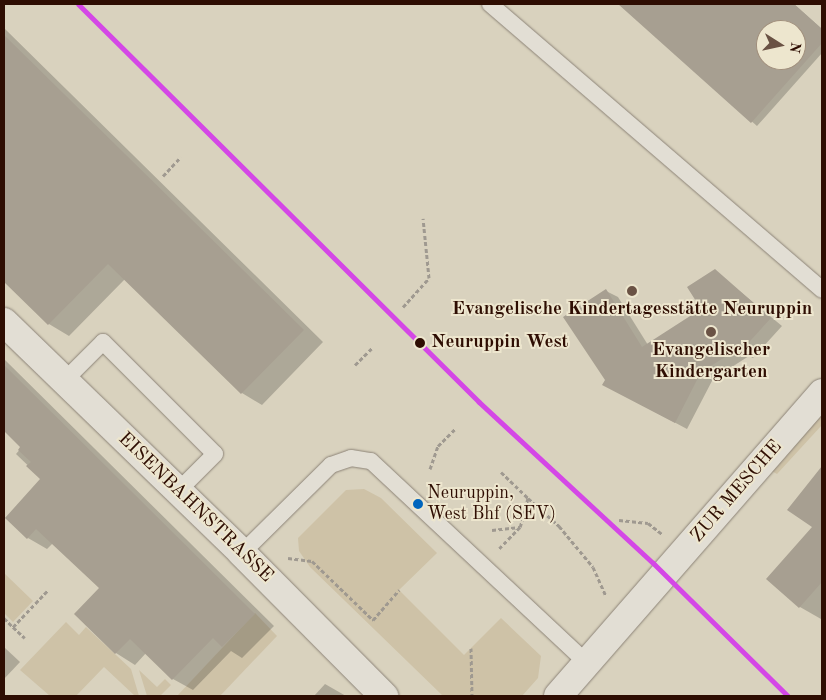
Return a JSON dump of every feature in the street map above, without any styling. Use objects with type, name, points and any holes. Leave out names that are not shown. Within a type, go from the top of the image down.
[{"type":"street","name":"EISENBAHNSTRASSE","points":[[4,322],[242,553],[384,696]]},
{"type":"street","name":"ZUR MESCHE","points":[[558,696],[652,591],[822,392]]},
{"type":"lane","points":[[490,4],[822,290]]},
{"type":"lane","points":[[501,4],[513,24]]},
{"type":"lane","points":[[64,381],[103,342],[214,454],[178,491]]},
{"type":"lane","points":[[242,553],[331,465],[351,458],[371,461],[588,664]]},
{"type":"path","points":[[163,176],[181,158]]},
{"type":"path","points":[[403,307],[428,278],[422,218]]},
{"type":"path","points":[[355,365],[373,347]]},
{"type":"path","points":[[430,469],[438,446],[456,428]]},
{"type":"path","points":[[501,472],[559,526],[593,567],[607,599]]},
{"type":"path","points":[[520,527],[528,498]]},
{"type":"path","points":[[619,520],[648,522],[665,538]]},
{"type":"path","points":[[242,553],[312,561],[373,620],[399,590]]},
{"type":"path","points":[[13,627],[47,590]]},
{"type":"path","points":[[4,618],[25,638]]},
{"type":"path","points":[[4,625],[7,621]]},
{"type":"path","points":[[471,648],[472,696]]},
{"type":"shaded area","points":[[822,408],[822,425],[777,474],[770,470]]},
{"type":"shaded area","points":[[364,489],[381,498],[437,553],[399,590],[464,655],[501,618],[541,656],[538,678],[522,696],[443,696],[310,567],[299,551],[298,538],[346,490]]},
{"type":"shaded area","points":[[4,573],[33,601],[13,622],[4,613]]},
{"type":"shaded area","points":[[255,613],[277,636],[220,696],[177,696]]},
{"type":"shaded area","points":[[66,622],[79,635],[86,627],[131,669],[139,696],[135,696],[104,667],[76,696],[50,696],[20,670]]},
{"type":"shaded area","points":[[139,670],[157,687],[165,679],[171,685],[160,696],[147,696]]},
{"type":"building","points":[[618,4],[794,4],[822,29],[822,43],[806,61],[806,20],[756,20],[756,70],[798,70],[751,123]]},
{"type":"building","points":[[4,35],[304,330],[241,394],[108,264],[48,325],[4,282]]},
{"type":"building","name":"Evangelischer Kindergarten","points":[[715,269],[771,318],[740,352],[738,349],[701,372],[675,423],[602,385],[605,380],[563,317],[606,289],[642,347],[701,309],[687,287]]},
{"type":"building","points":[[4,365],[255,614],[222,647],[213,638],[172,680],[130,639],[115,654],[74,614],[99,588],[36,529],[27,539],[5,518],[40,479],[26,466],[31,462],[18,450],[20,447],[4,431]]},
{"type":"building","points":[[822,466],[822,582],[799,608],[766,579],[812,527],[787,510]]},
{"type":"transit line","points":[[78,4],[479,402],[653,563],[788,696]]},
{"type":"place","name":"Evangelische Kindertagesstätte Neuruppin","points":[[632,291]]},
{"type":"place","name":"Evangelischer Kindergarten","points":[[711,332]]},
{"type":"place","name":"Neuruppin West","points":[[420,343]]},
{"type":"place","name":"Neuruppin, West Bhf (SEV)","points":[[418,504]]}]
